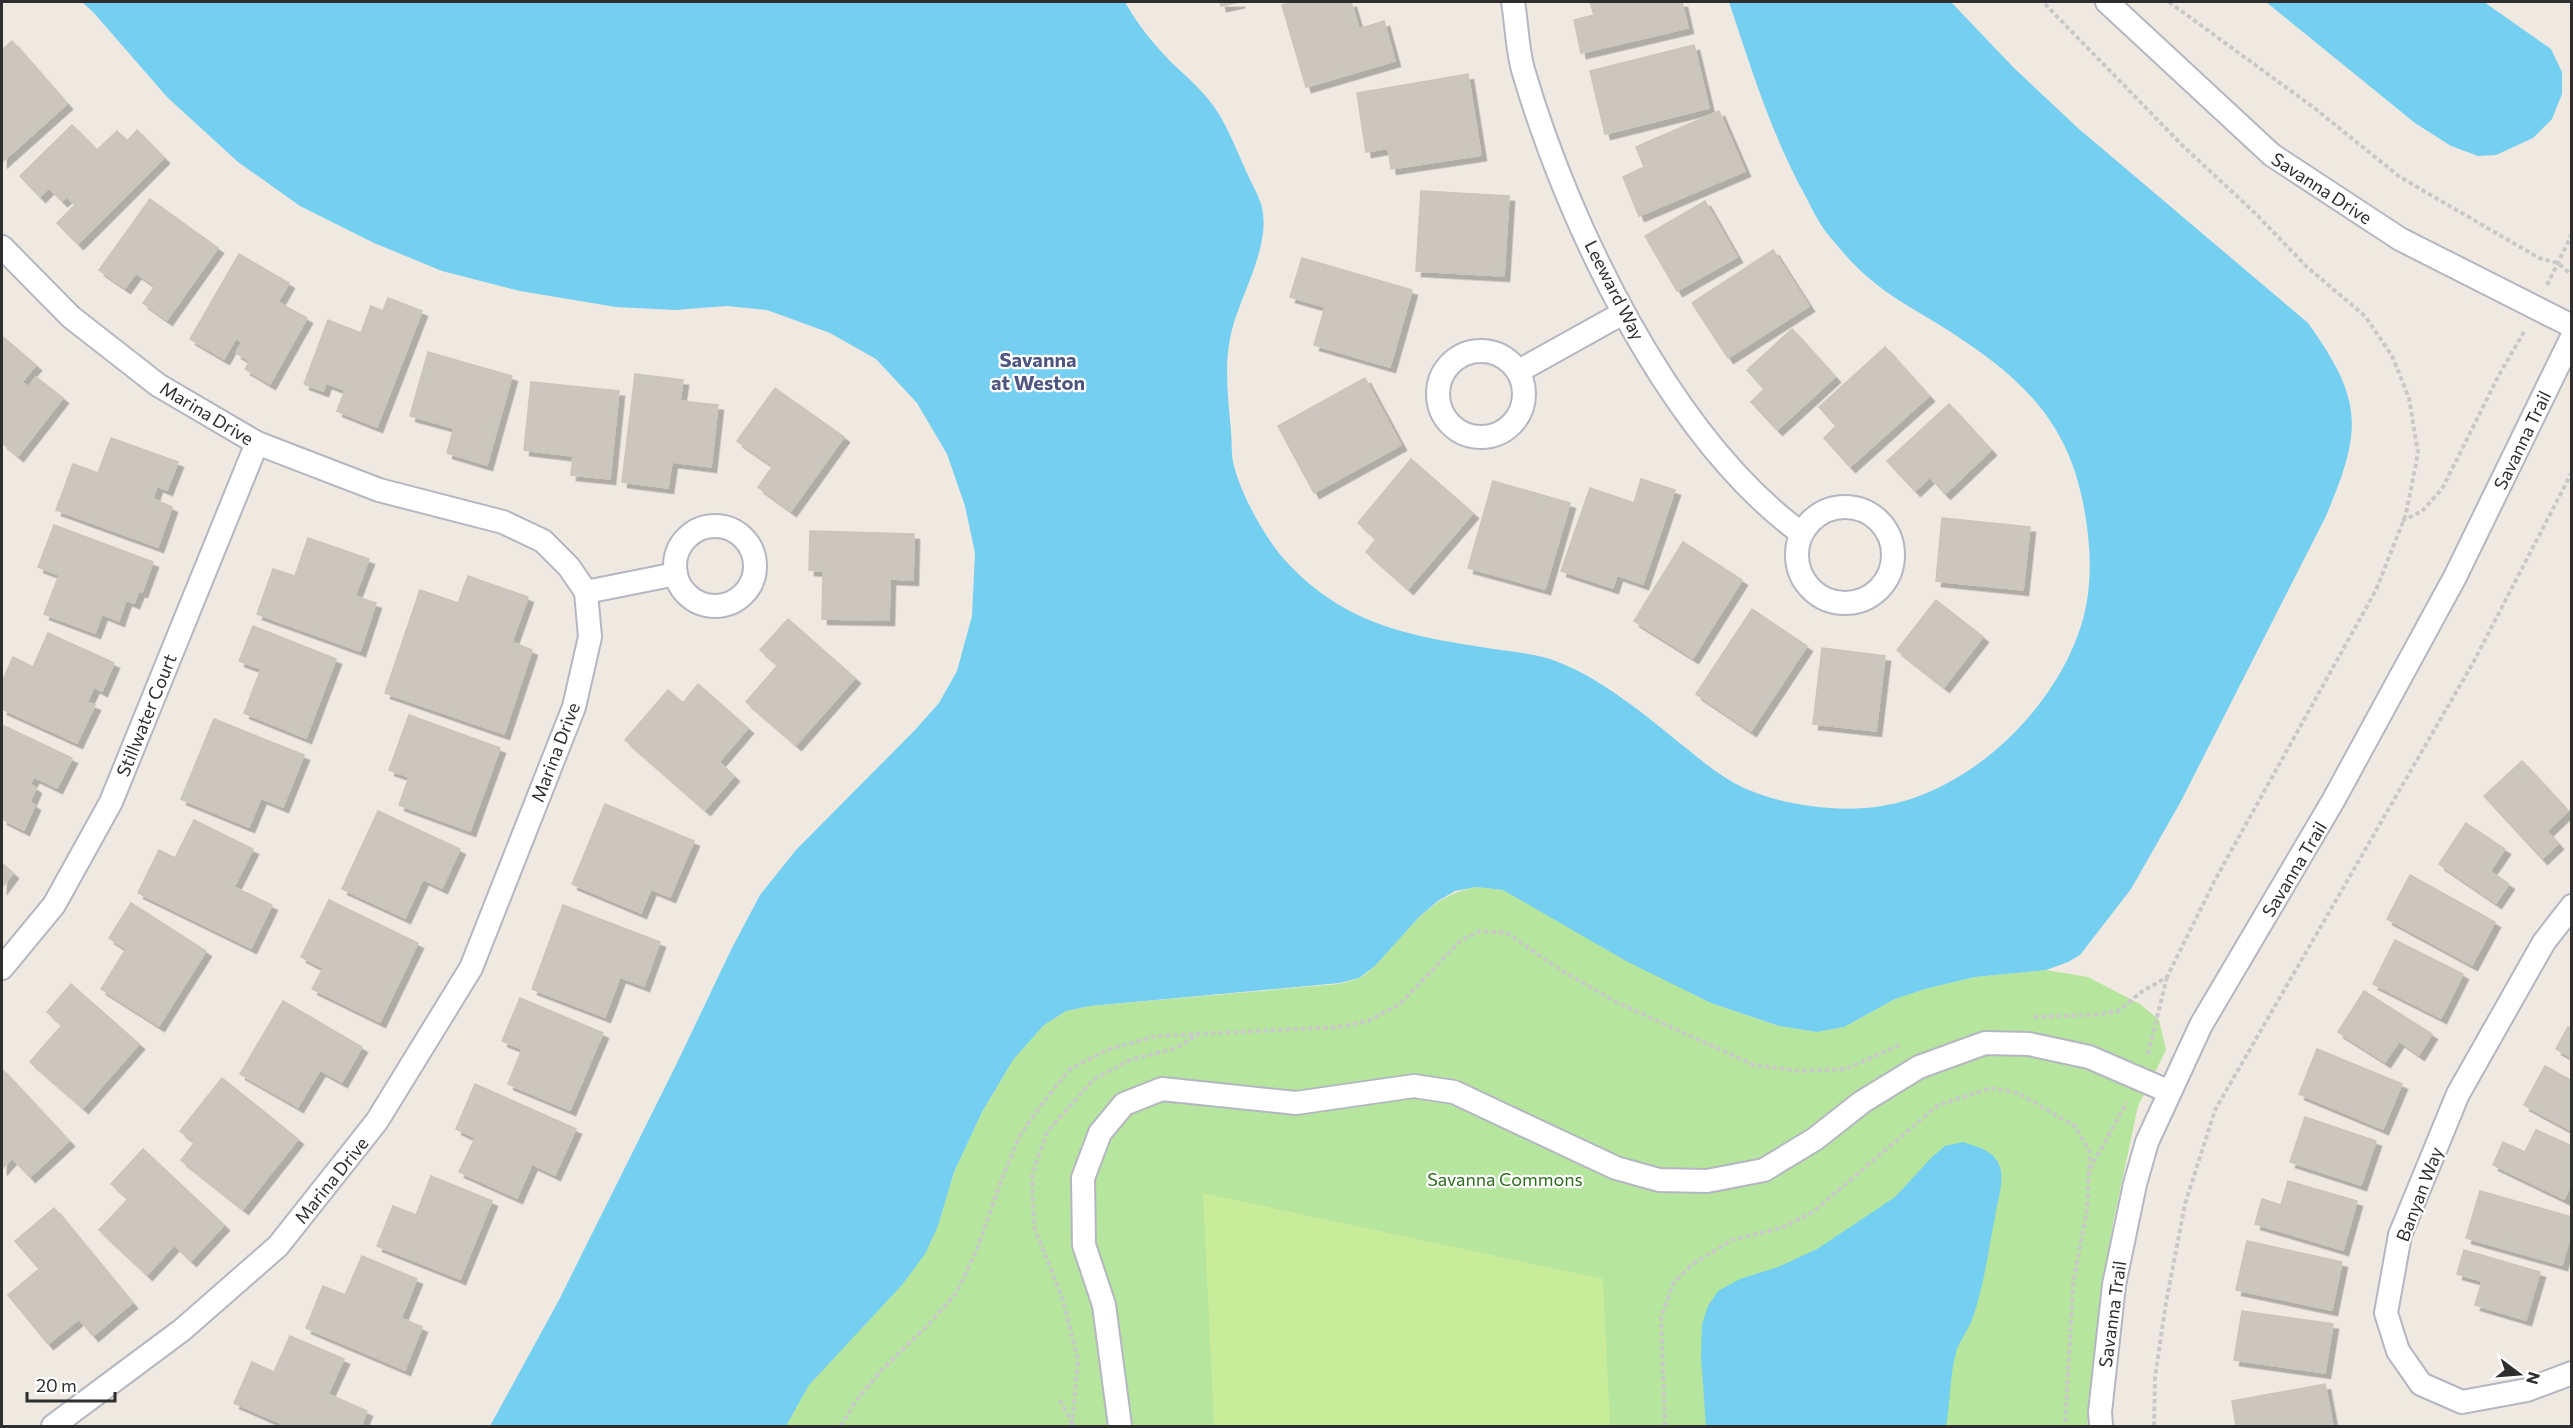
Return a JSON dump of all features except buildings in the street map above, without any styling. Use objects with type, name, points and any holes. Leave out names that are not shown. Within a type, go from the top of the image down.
[{"type":"street","name":"Leeward Way","points":[[1513,2],[1523,71],[1527,83],[1559,173],[1623,312],[1662,375],[1710,444],[1778,516],[1801,533]]},
{"type":"street","name":"Savanna Drive","points":[[2107,2],[2272,155],[2400,239],[2571,326]]},
{"type":"street","name":"Marina Drive","points":[[2,247],[71,317],[158,385],[257,443],[379,490],[503,522],[543,541],[569,567],[586,592],[590,637],[570,718],[471,968],[377,1121],[278,1246],[182,1330],[53,1426]]},
{"type":"street","points":[[1519,371],[1623,312]]},
{"type":"street","name":"Savanna Trail","points":[[2101,1426],[2100,1412],[2116,1274],[2135,1184],[2147,1142],[2201,1025],[2333,801],[2455,577],[2571,337]]},
{"type":"street","name":"Stillwater Court","points":[[2,968],[54,905],[111,802],[257,443]]},
{"type":"street","points":[[1844,507],[1866,511],[1879,520],[1888,532],[1893,547],[1893,562],[1888,577],[1867,599],[1853,603],[1837,603],[1823,599],[1810,590],[1802,578],[1797,563],[1796,548],[1801,533],[1822,511],[1844,507]]},
{"type":"street","points":[[586,592],[676,574]]},
{"type":"street","name":"Banyan Way","points":[[2571,906],[2544,942],[2458,1094],[2400,1235],[2386,1313],[2398,1351],[2421,1384],[2462,1402],[2527,1390],[2571,1373]]},
{"type":"street","points":[[1120,1426],[1104,1305],[1084,1245],[1083,1178],[1100,1133],[1124,1104],[1162,1089],[1296,1104],[1414,1086],[1454,1092],[1616,1168],[1659,1180],[1707,1181],[1764,1170],[1815,1139],[1862,1102],[1919,1067],[1985,1043],[2030,1044],[2089,1057],[2170,1092]]},
{"type":"path","points":[[2024,1017],[2094,1015],[2118,1011],[2140,993],[2168,977],[2215,880],[2343,654],[2376,590],[2402,521],[2418,453],[2409,398],[2392,356],[2365,316],[2307,267],[2256,214],[2182,145],[2043,2]]},
{"type":"path","points":[[2169,2],[2313,106],[2400,177],[2539,258],[2558,263],[2571,275]]},
{"type":"path","points":[[2402,521],[2422,511],[2442,489],[2536,309],[2571,234]]},
{"type":"path","points":[[2154,1426],[2155,1377],[2166,1303],[2185,1204],[2215,1110],[2474,662],[2571,472]]},
{"type":"path","points":[[841,1426],[855,1402],[957,1292],[977,1250],[1020,1135],[1070,1069],[1107,1050],[1156,1036],[1338,1027],[1368,1021],[1400,1004],[1460,941],[1480,931],[1507,933],[1556,967],[1616,1002],[1754,1065],[1800,1071],[1846,1069],[1906,1042]]},
{"type":"path","points":[[1665,1426],[1661,1317],[1673,1284],[1691,1265],[1732,1240],[1781,1228],[1814,1212],[1938,1105],[1990,1088],[2018,1093],[2075,1126],[2090,1152],[2087,1210],[2073,1284],[2065,1426]]},
{"type":"path","points":[[1060,1400],[1072,1424]]},
{"type":"green space","name":"Savanna Commons","points":[[1476,887],[1503,890],[1711,1003],[1779,1026],[1817,1032],[1844,1027],[1895,999],[1925,989],[1975,977],[2046,970],[2088,977],[2140,1004],[2159,1020],[2166,1050],[2138,1106],[2113,1223],[2095,1345],[2087,1426],[786,1426],[808,1385],[902,1285],[938,1226],[954,1172],[982,1112],[1013,1060],[1044,1025],[1066,1011],[1090,1006],[1339,984],[1355,980],[1372,968],[1425,912],[1448,897]]},
{"type":"green space","points":[[1203,1193],[1603,1279],[1610,1426],[1214,1426]]},
{"type":"water","points":[[82,2],[1125,2],[1154,44],[1197,86],[1220,115],[1261,203],[1264,227],[1262,241],[1233,326],[1228,352],[1232,457],[1237,477],[1254,514],[1283,558],[1326,597],[1373,622],[1425,637],[1524,653],[1569,666],[1622,698],[1729,780],[1760,794],[1794,803],[1848,809],[1882,806],[1915,798],[1947,784],[1977,765],[2005,742],[2030,716],[2069,657],[2081,626],[2088,595],[2089,546],[2082,498],[2074,468],[2048,417],[2010,376],[1988,358],[1878,286],[1854,264],[1823,228],[1772,126],[1729,2],[1951,2],[2014,68],[2079,129],[2308,323],[2339,373],[2348,395],[2352,416],[2347,460],[2326,516],[2180,803],[2131,889],[2080,955],[2068,962],[2046,970],[1975,977],[1925,989],[1895,999],[1844,1027],[1817,1032],[1779,1026],[1711,1003],[1626,961],[1503,890],[1476,887],[1455,891],[1438,901],[1419,917],[1375,966],[1359,978],[1340,983],[1090,1006],[1066,1011],[1044,1025],[1013,1060],[982,1112],[954,1172],[938,1226],[925,1254],[902,1285],[809,1385],[786,1426],[490,1426],[559,1300],[760,895],[796,850],[939,703],[957,671],[972,616],[975,553],[965,506],[947,454],[917,403],[876,359],[830,333],[767,310],[727,306],[675,310],[616,307],[520,291],[442,271],[374,243],[300,206],[238,162],[167,97]]},
{"type":"water","points":[[2266,2],[2484,2],[2551,49],[2562,72],[2562,94],[2552,119],[2533,138],[2496,155],[2478,156],[2451,146],[2415,123]]},
{"type":"water","points":[[1963,1142],[1987,1151],[1996,1159],[2001,1171],[2001,1183],[1980,1295],[1972,1320],[1954,1359],[1946,1426],[1706,1426],[1701,1356],[1702,1324],[1708,1306],[1718,1291],[1740,1279],[1778,1267],[1817,1249],[1895,1197],[1945,1146]]},
{"type":"district","name":"Savanna at Weston","points":[[1038,370]]}]
